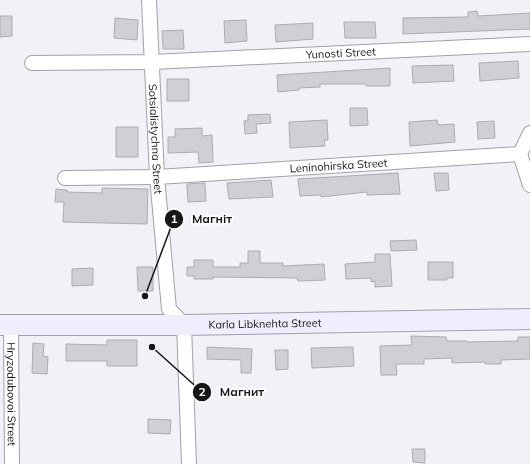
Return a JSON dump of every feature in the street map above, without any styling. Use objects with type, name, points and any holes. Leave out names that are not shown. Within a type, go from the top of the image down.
[{"type":"street","name":"Sotsialistychna Street","points":[[149,0],[156,177],[169,309],[184,324]]},
{"type":"street","name":"Yunosti Street","points":[[32,63],[152,62],[530,44]]},
{"type":"street","points":[[530,134],[520,154],[530,185]]},
{"type":"street","name":"Leninohirska Street","points":[[65,178],[156,177],[520,154]]},
{"type":"street","name":"Karla Libknehta Street","points":[[5,325],[530,319]]},
{"type":"street","points":[[184,324],[189,464]]},
{"type":"street","name":"Hryzodubovoi Street","points":[[5,325],[12,464]]},
{"type":"building","points":[[477,11],[478,16],[530,13],[530,29],[403,34],[403,18],[468,17],[468,12]]},
{"type":"building","points":[[0,16],[12,16],[12,36],[0,37]]},
{"type":"building","points":[[115,18],[138,20],[137,40],[114,38]]},
{"type":"building","points":[[246,20],[247,41],[225,43],[224,21]]},
{"type":"building","points":[[344,22],[375,22],[376,38],[345,38]]},
{"type":"building","points":[[313,23],[313,39],[276,42],[275,25]]},
{"type":"building","points":[[183,30],[184,49],[163,49],[162,31]]},
{"type":"building","points":[[518,61],[519,78],[480,81],[479,63]]},
{"type":"building","points":[[453,65],[454,81],[413,83],[412,66]]},
{"type":"building","points":[[390,68],[390,86],[366,86],[366,84],[320,84],[320,87],[299,88],[299,90],[278,92],[277,75]]},
{"type":"building","points":[[167,79],[189,79],[189,101],[167,101]]},
{"type":"building","points":[[350,108],[367,108],[368,125],[350,126]]},
{"type":"building","points":[[270,114],[271,123],[256,124],[257,133],[245,134],[244,121],[248,120],[248,115]]},
{"type":"building","points":[[327,120],[328,140],[324,140],[325,146],[290,148],[289,122]]},
{"type":"building","points":[[437,120],[438,125],[454,124],[455,142],[410,146],[409,122]]},
{"type":"building","points":[[494,121],[495,138],[478,139],[477,122]]},
{"type":"building","points":[[116,127],[138,127],[138,157],[116,157]]},
{"type":"building","points":[[202,128],[202,136],[212,135],[213,162],[199,163],[198,152],[168,153],[168,137],[175,137],[175,129]]},
{"type":"building","points":[[398,173],[400,194],[367,195],[367,192],[321,197],[321,195],[300,196],[298,179]]},
{"type":"building","points":[[434,173],[448,173],[449,190],[436,191]]},
{"type":"building","points":[[271,180],[273,197],[229,199],[227,183]]},
{"type":"building","points":[[205,183],[206,201],[188,202],[187,184]]},
{"type":"building","points":[[102,188],[148,189],[147,224],[63,222],[64,202],[55,202],[56,189],[67,190],[67,192],[102,193]]},
{"type":"building","points":[[416,240],[417,250],[391,251],[390,241]]},
{"type":"building","points":[[248,251],[260,251],[260,263],[283,263],[283,266],[324,264],[325,280],[298,281],[297,278],[213,277],[213,279],[194,279],[194,276],[187,276],[187,267],[194,267],[194,260],[213,260],[213,267],[240,267],[240,263],[248,263]]},
{"type":"building","points":[[375,254],[390,254],[392,286],[375,287],[375,281],[371,282],[371,278],[346,279],[345,264],[375,262]]},
{"type":"building","points":[[428,262],[453,262],[453,278],[447,278],[447,280],[428,280]]},
{"type":"building","points":[[137,267],[153,267],[153,291],[138,291]]},
{"type":"building","points":[[93,268],[93,285],[72,286],[72,269]]},
{"type":"building","points":[[411,336],[446,337],[447,341],[467,342],[518,341],[518,337],[530,337],[530,359],[501,360],[501,364],[485,364],[485,362],[452,363],[452,358],[424,359],[424,364],[396,364],[397,375],[381,375],[380,346],[412,345]]},
{"type":"building","points":[[107,340],[137,340],[137,366],[107,366],[107,361],[66,361],[66,344],[107,345]]},
{"type":"building","points":[[33,343],[44,344],[43,356],[48,357],[47,374],[32,373]]},
{"type":"building","points":[[207,347],[252,349],[251,373],[241,373],[241,360],[207,359]]},
{"type":"building","points":[[353,347],[354,366],[312,368],[311,348]]},
{"type":"building","points":[[275,350],[288,350],[288,369],[276,370]]},
{"type":"building","points":[[148,419],[171,420],[170,434],[148,433]]},
{"type":"building","points":[[412,449],[425,449],[425,463],[413,462]]},
{"type":"place","name":"Магніт","points":[[145,296]]},
{"type":"place","name":"Магнит","points":[[152,347]]}]
